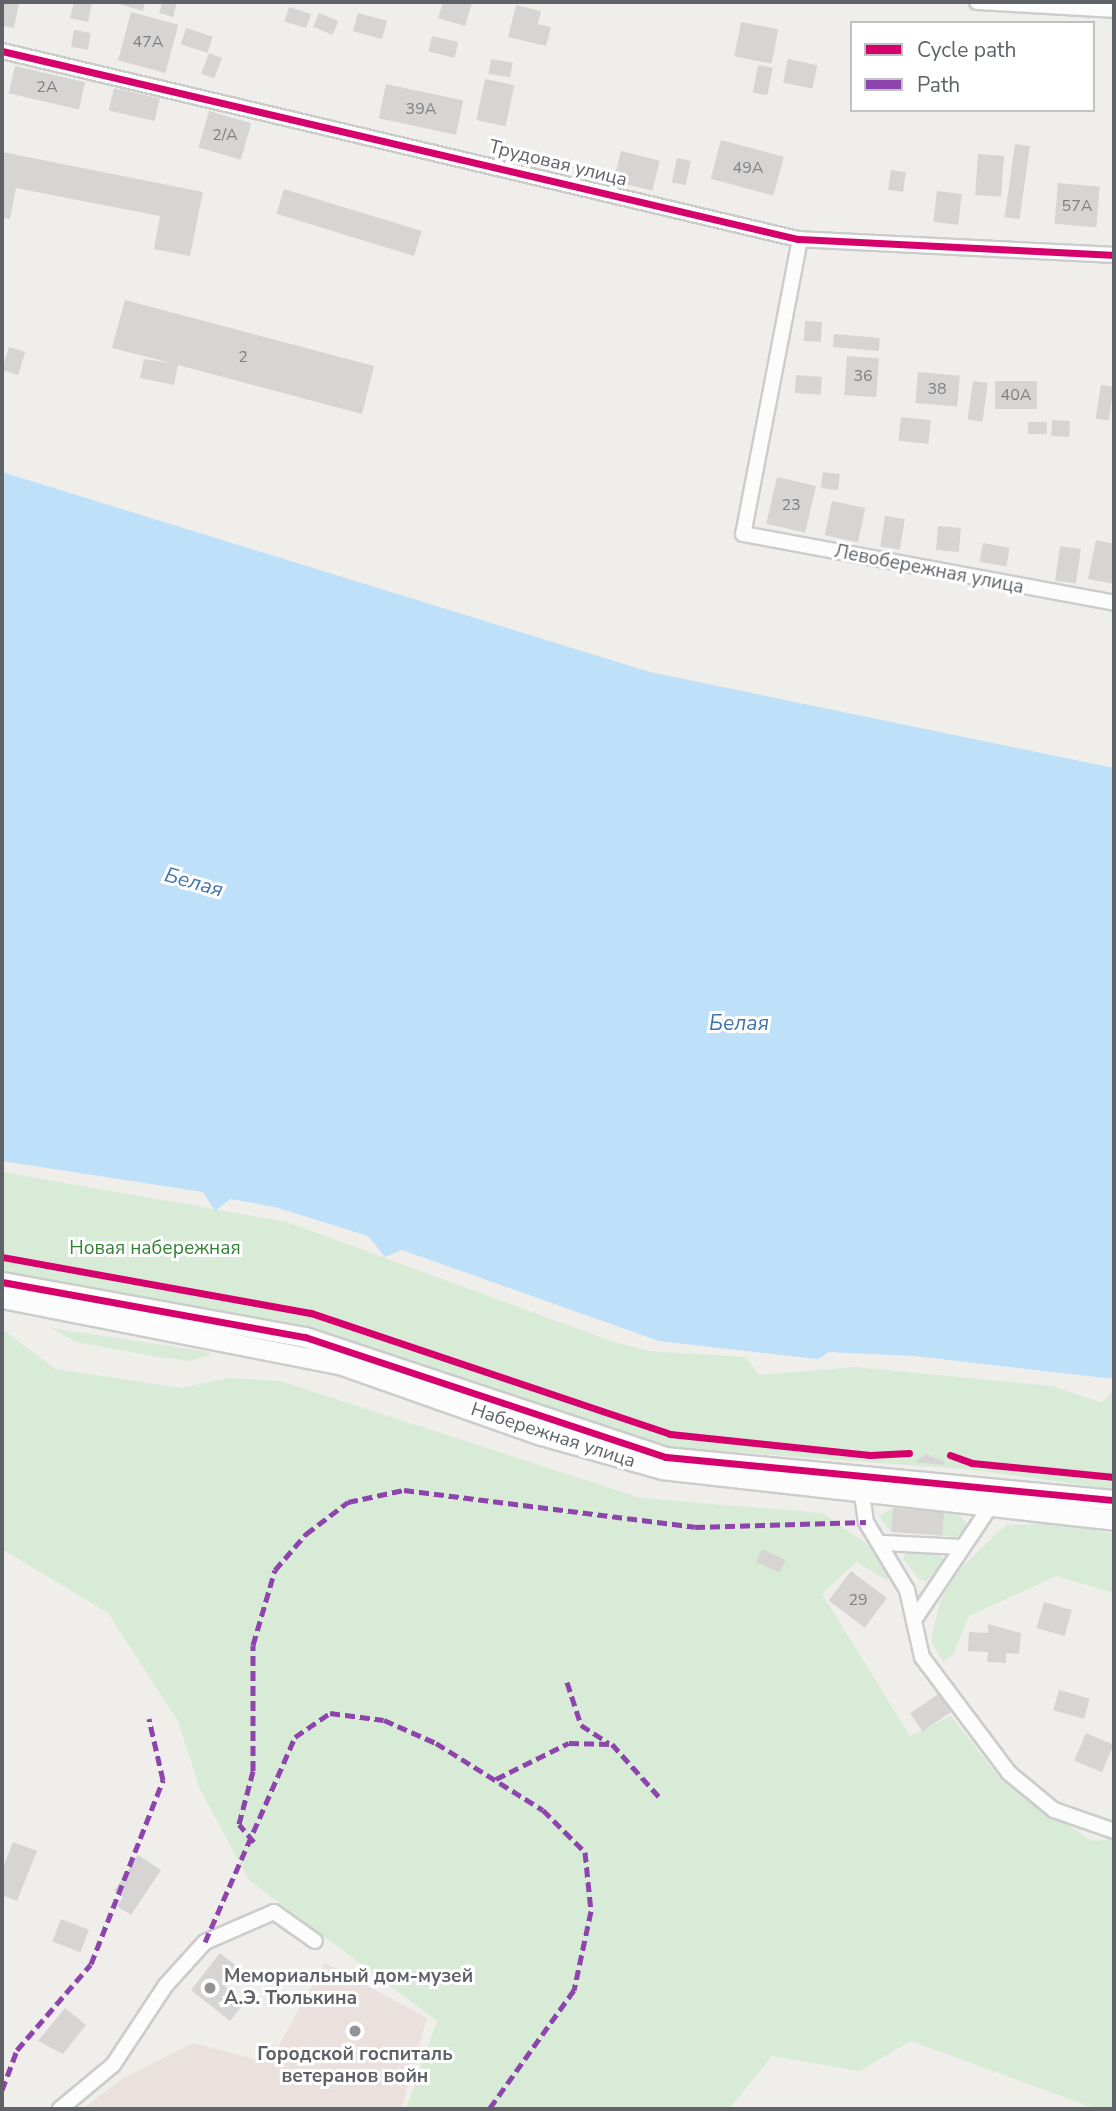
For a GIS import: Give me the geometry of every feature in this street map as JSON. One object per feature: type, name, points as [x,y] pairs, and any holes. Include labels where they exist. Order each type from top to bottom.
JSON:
[{"type":"street","points":[[977,2],[1114,10]]},
{"type":"street","name":"Трудовая улица","points":[[2,51],[800,239],[1114,255]]},
{"type":"street","name":"Левобережная улица","points":[[800,239],[743,534],[1114,603]]},
{"type":"street","name":"Набережная улица","points":[[2,1282],[305,1337],[666,1457],[1114,1500]]},
{"type":"street","name":"Набережная улица","points":[[2,1298],[328,1362],[662,1469],[862,1494],[992,1504],[1114,1520]]},
{"type":"street","points":[[862,1494],[866,1522],[884,1543],[916,1617],[922,1657],[1009,1773],[1054,1810],[1114,1831]]},
{"type":"street","points":[[916,1617],[992,1504]]},
{"type":"street","points":[[884,1543],[962,1547]]},
{"type":"street","points":[[60,2109],[113,2065],[166,1985],[205,1942],[275,1912],[315,1941]]},
{"type":"shaded area","name":"Городской госпиталь ветеранов войн","points":[[325,1963],[427,2018],[401,2109],[82,2109],[122,2079],[193,2043],[269,2063]]},
{"type":"green space","name":"Новая набережная","points":[[2,1172],[287,1222],[611,1341],[648,1351],[746,1357],[759,1375],[855,1367],[1052,1386],[1102,1403],[1114,1389],[1114,1489],[974,1470],[667,1447],[308,1327],[2,1272]]},
{"type":"green space","points":[[51,1328],[209,1352],[211,1355],[190,1361],[158,1357],[76,1342]]},
{"type":"green space","points":[[2,1329],[55,1369],[182,1388],[227,1378],[280,1381],[641,1498],[822,1513],[866,1543],[891,1573],[887,1580],[856,1562],[822,1594],[910,1736],[951,1716],[1002,1781],[1092,1841],[1114,1839],[1114,2109],[1097,2109],[911,2041],[859,2071],[772,2056],[729,2109],[406,2109],[437,2021],[249,1880],[200,1789],[178,1721],[108,1613],[2,1549]]},
{"type":"green space","points":[[893,1508],[958,1513],[969,1527],[956,1537],[891,1532],[879,1516]]},
{"type":"green space","points":[[1063,1523],[1114,1534],[1114,1593],[1056,1576],[969,1616],[953,1655],[943,1662],[931,1640],[940,1601],[959,1570],[1006,1525]]},
{"type":"green space","points":[[907,1551],[940,1554],[943,1560],[927,1581],[920,1580],[903,1558]]},
{"type":"water","name":"Белая","points":[[2,472],[650,672],[1114,768],[1114,1379],[915,1356],[829,1352],[818,1359],[659,1341],[402,1250],[385,1257],[368,1236],[275,1207],[230,1199],[215,1211],[203,1192],[2,1161]]},
{"type":"building","points":[[2,2],[19,2],[14,28],[2,26]]},
{"type":"building","points":[[74,2],[92,2],[88,22],[70,18]]},
{"type":"building","points":[[112,2],[145,2],[143,11]]},
{"type":"building","points":[[162,2],[177,2],[173,17],[159,13]]},
{"type":"building","points":[[443,2],[472,3],[465,26],[438,18]]},
{"type":"building","points":[[516,5],[541,11],[538,24],[551,27],[546,46],[508,37]]},
{"type":"building","points":[[289,7],[311,14],[306,28],[284,21]]},
{"type":"building","points":[[131,12],[178,25],[165,73],[118,60]]},
{"type":"building","points":[[319,13],[338,21],[332,35],[313,27]]},
{"type":"building","points":[[358,13],[387,21],[382,39],[353,31]]},
{"type":"building","points":[[741,22],[778,29],[772,64],[734,56]]},
{"type":"building","points":[[186,28],[213,37],[207,53],[181,44]]},
{"type":"building","points":[[74,30],[91,33],[88,50],[71,47]]},
{"type":"building","points":[[432,36],[458,42],[455,58],[428,52]]},
{"type":"building","points":[[209,53],[222,58],[214,79],[201,74]]},
{"type":"building","points":[[491,59],[513,63],[510,78],[488,74]]},
{"type":"building","points":[[788,59],[817,65],[812,89],[783,82]]},
{"type":"building","points":[[758,65],[773,68],[767,95],[753,92]]},
{"type":"building","points":[[15,66],[85,82],[79,109],[9,93]]},
{"type":"building","points":[[485,79],[514,85],[506,126],[476,120]]},
{"type":"building","points":[[386,84],[463,100],[456,135],[379,118]]},
{"type":"building","points":[[114,88],[160,99],[155,121],[109,110]]},
{"type":"building","points":[[209,111],[251,123],[241,160],[199,148]]},
{"type":"building","points":[[721,140],[784,157],[773,195],[711,179]]},
{"type":"building","points":[[1015,144],[1030,146],[1020,219],[1005,217]]},
{"type":"building","points":[[621,151],[660,161],[652,191],[614,181]]},
{"type":"building","points":[[2,152],[203,192],[190,256],[154,249],[160,216],[16,188],[10,219],[2,218]]},
{"type":"building","points":[[978,154],[1004,156],[1001,197],[975,195]]},
{"type":"building","points":[[677,158],[691,161],[685,185],[672,182]]},
{"type":"building","points":[[891,170],[906,172],[903,192],[888,190]]},
{"type":"building","points":[[1058,183],[1100,187],[1096,228],[1054,224]]},
{"type":"building","points":[[284,189],[422,231],[414,256],[276,214]]},
{"type":"building","points":[[937,191],[962,194],[958,225],[933,222]]},
{"type":"building","points":[[125,300],[374,366],[362,414],[178,365],[174,385],[140,378],[144,359],[171,363],[112,348]]},
{"type":"building","points":[[805,321],[822,322],[821,342],[804,341]]},
{"type":"building","points":[[834,334],[880,338],[879,351],[833,347]]},
{"type":"building","points":[[9,347],[25,352],[18,375],[2,370]]},
{"type":"building","points":[[847,356],[879,358],[876,397],[844,395]]},
{"type":"building","points":[[918,372],[960,376],[957,407],[915,403]]},
{"type":"building","points":[[796,375],[822,377],[821,395],[795,393]]},
{"type":"building","points":[[973,381],[988,383],[982,422],[968,420]]},
{"type":"building","points":[[995,381],[1037,381],[1037,409],[995,409]]},
{"type":"building","points":[[1101,385],[1114,387],[1109,421],[1096,419]]},
{"type":"building","points":[[901,417],[931,420],[928,444],[898,441]]},
{"type":"building","points":[[1052,420],[1070,421],[1069,437],[1051,436]]},
{"type":"building","points":[[1028,422],[1047,422],[1047,434],[1028,434]]},
{"type":"building","points":[[823,472],[840,474],[838,490],[821,488]]},
{"type":"building","points":[[777,477],[816,486],[805,533],[766,524]]},
{"type":"building","points":[[832,501],[865,508],[858,542],[825,535]]},
{"type":"building","points":[[885,516],[905,519],[900,550],[880,547]]},
{"type":"building","points":[[938,526],[961,528],[959,552],[936,550]]},
{"type":"building","points":[[1096,540],[1114,544],[1114,584],[1088,579]]},
{"type":"building","points":[[983,543],[1010,548],[1006,566],[980,562]]},
{"type":"building","points":[[1060,546],[1081,549],[1076,584],[1055,581]]},
{"type":"building","points":[[926,1454],[945,1462],[944,1465],[915,1462]]},
{"type":"building","points":[[893,1508],[944,1512],[942,1535],[891,1532]]},
{"type":"building","points":[[762,1549],[786,1560],[780,1573],[756,1562]]},
{"type":"building","points":[[851,1571],[887,1598],[865,1628],[829,1601]]},
{"type":"building","points":[[1044,1602],[1072,1610],[1064,1636],[1037,1628]]},
{"type":"building","points":[[988,1624],[1021,1633],[1019,1654],[1006,1653],[1006,1663],[987,1662],[988,1652],[968,1651],[969,1632],[988,1633]]},
{"type":"building","points":[[1059,1690],[1090,1699],[1084,1719],[1053,1710]]},
{"type":"building","points":[[940,1693],[952,1711],[922,1731],[910,1713]]},
{"type":"building","points":[[1086,1733],[1114,1745],[1102,1772],[1074,1761]]},
{"type":"building","points":[[13,1842],[37,1851],[17,1901],[2,1895],[2,1870]]},
{"type":"building","points":[[138,1855],[161,1870],[131,1915],[117,1906],[123,1897],[114,1891]]},
{"type":"building","points":[[61,1919],[89,1930],[80,1952],[52,1941]]},
{"type":"building","name":"Мемориальный дом-музей А.Э. Тюлькина","points":[[220,1953],[239,1968],[225,1986],[245,2002],[230,2021],[191,1990]]},
{"type":"building","points":[[65,2008],[86,2025],[63,2054],[38,2041]]},
{"type":"marked path","points":[[254,1842],[239,1824],[253,1771],[253,1645],[275,1570],[306,1534],[348,1502],[404,1490],[695,1527],[866,1522]]},
{"type":"marked path","points":[[567,1682],[581,1725],[609,1743]]},
{"type":"marked path","points":[[205,1942],[295,1737],[330,1713],[384,1720],[436,1743],[543,1810],[585,1852],[591,1911],[574,1990],[489,2109]]},
{"type":"marked path","points":[[2,2090],[17,2050],[91,1964],[163,1780],[149,1719]]},
{"type":"marked path","points":[[496,1779],[569,1743],[612,1744],[661,1799]]},
{"type":"cycle path","points":[[2,51],[798,239],[1114,255]]},
{"type":"cycle path","points":[[2,1257],[311,1313],[670,1434],[870,1455],[909,1453]]},
{"type":"cycle path","points":[[2,1282],[305,1337],[666,1457],[1114,1500]]},
{"type":"cycle path","points":[[950,1455],[972,1463],[1114,1477]]},
{"type":"place","name":"Мемориальный дом-музей А.Э. Тюлькина","points":[[210,1988]]},
{"type":"place","name":"Городской госпиталь ветеранов войн","points":[[355,2031]]}]
